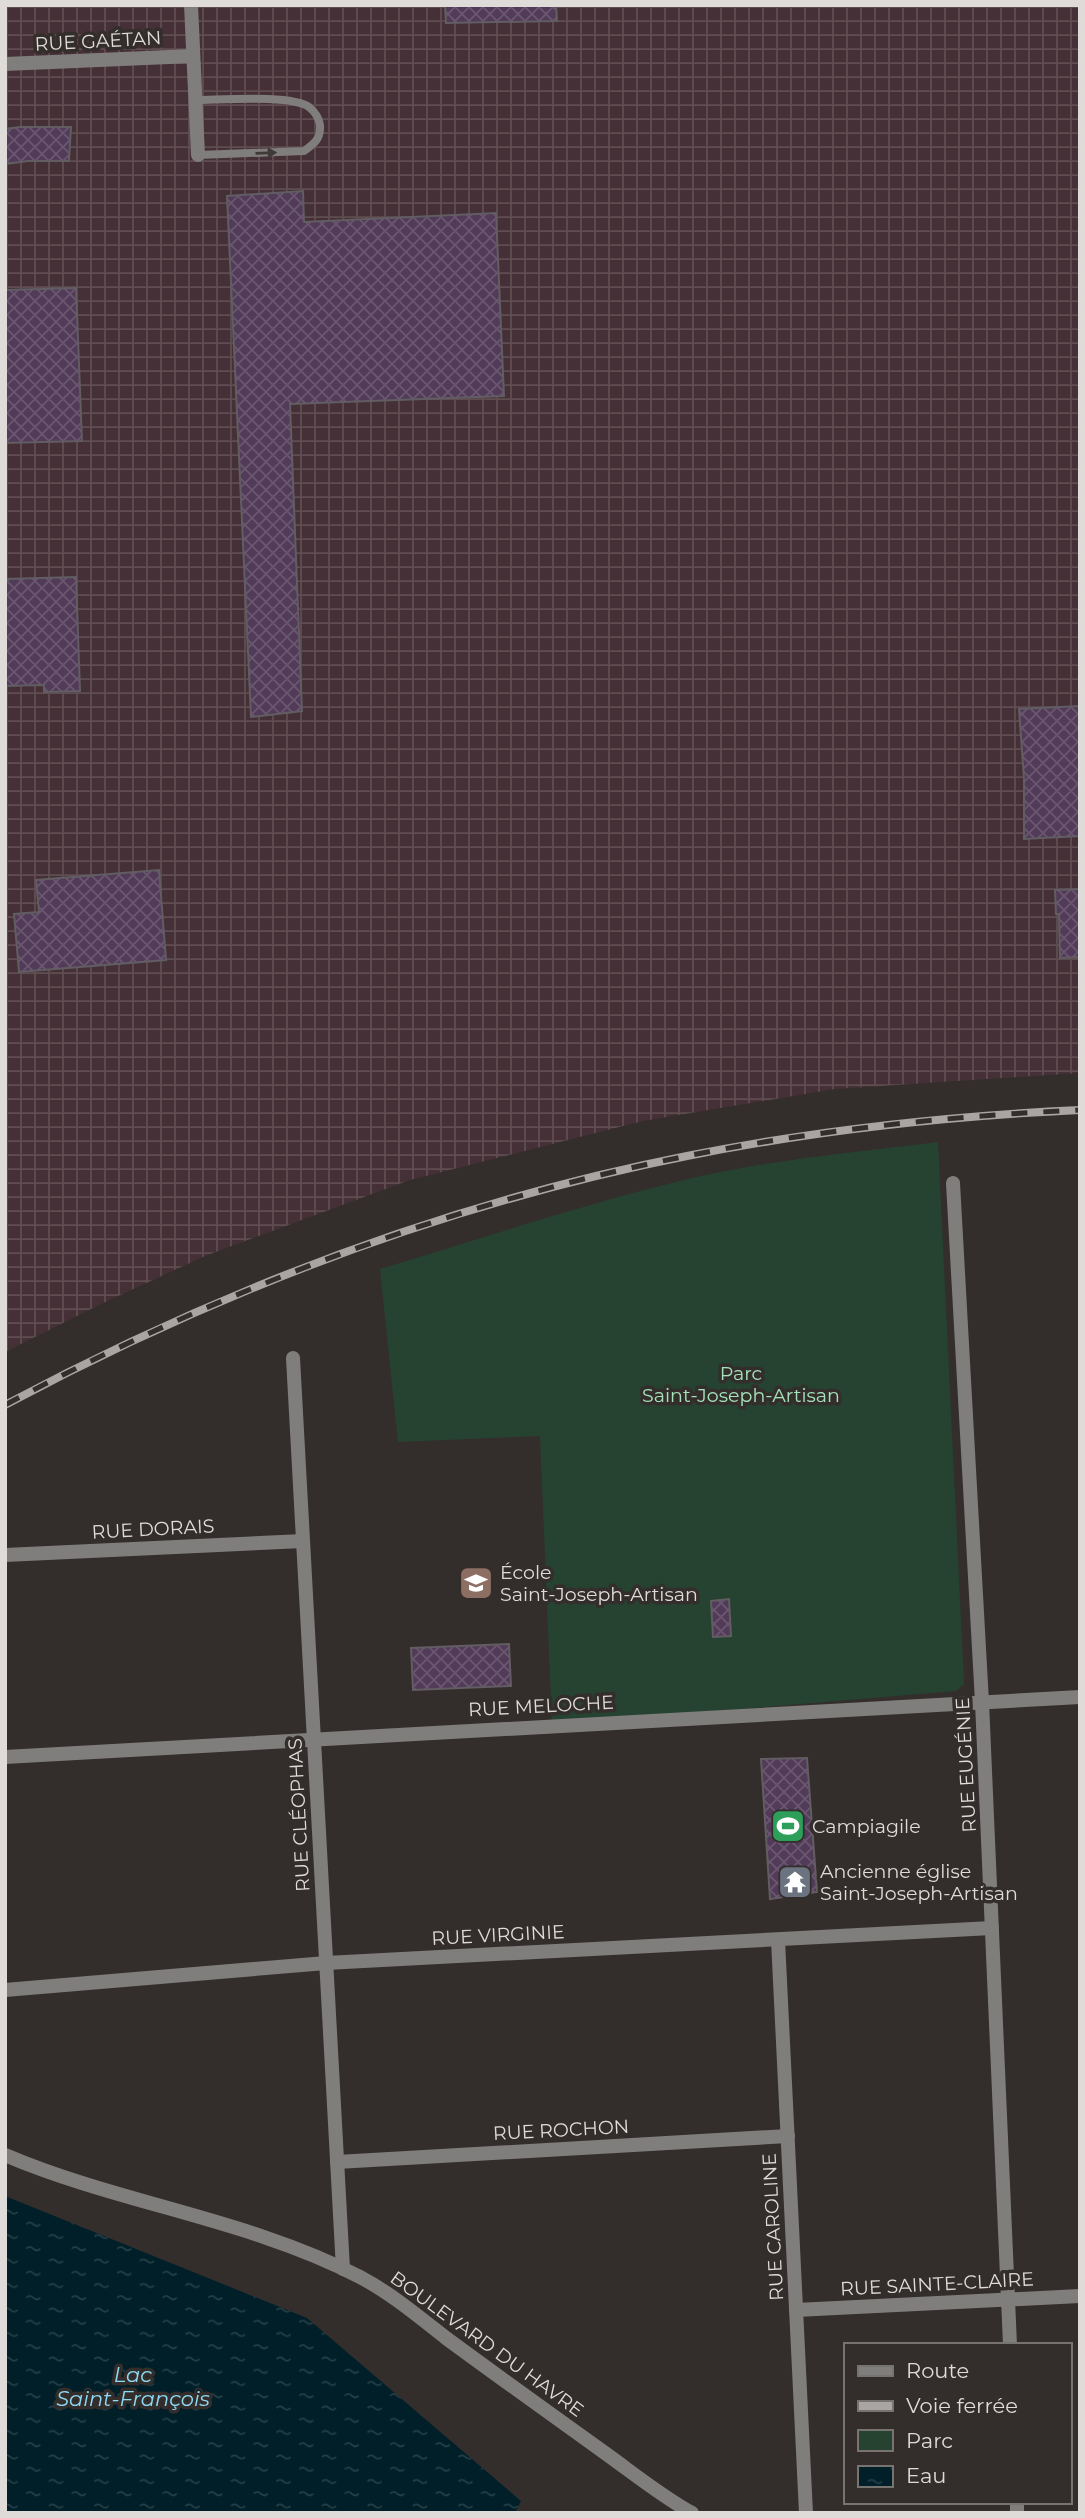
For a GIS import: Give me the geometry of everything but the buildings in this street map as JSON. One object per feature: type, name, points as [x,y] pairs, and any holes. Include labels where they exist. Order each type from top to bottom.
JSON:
[{"type":"street","points":[[191,5],[198,155]]},
{"type":"street","name":"RUE GAÉTAN","points":[[5,64],[193,56]]},
{"type":"street","name":"RUE EUGÉNIE","points":[[953,1183],[982,1702],[1010,2343]]},
{"type":"street","name":"RUE CLÉOPHAS","points":[[293,1358],[343,2269]]},
{"type":"street","name":"RUE DORAIS","points":[[5,1555],[303,1541]]},
{"type":"street","name":"RUE MELOCHE","points":[[5,1757],[1080,1697]]},
{"type":"street","name":"RUE VIRGINIE","points":[[5,1990],[326,1963],[992,1928]]},
{"type":"street","name":"RUE CAROLINE","points":[[778,1940],[806,2513]]},
{"type":"street","name":"RUE ROCHON","points":[[337,2162],[788,2136]]},
{"type":"street","name":"BOULEVARD DU HAVRE","points":[[5,2155],[80,2183],[252,2234],[343,2269],[416,2312],[444,2336],[571,2429],[692,2513]]},
{"type":"street","name":"RUE SAINTE-CLAIRE","points":[[796,2310],[1080,2296]]},
{"type":"lane","points":[[195,100],[288,100],[307,106],[318,118],[320,130],[317,142],[304,151],[198,155]]},
{"type":"shaded area","points":[[5,5],[1080,5],[1080,1073],[835,1089],[643,1121],[410,1180],[205,1256],[5,1352]]},
{"type":"green space","name":"Parc Saint-Joseph-Artisan","points":[[938,1142],[964,1684],[956,1691],[552,1725],[540,1436],[398,1442],[380,1269],[580,1208],[701,1176],[789,1160]]},
{"type":"water","name":"Lac Saint-François","points":[[5,2196],[307,2318],[521,2501],[515,2513],[5,2513]]},
{"type":"railway","points":[[5,1405],[86,1363],[252,1289],[337,1255],[510,1199],[687,1156],[785,1139],[932,1120],[1080,1110]]},
{"type":"place","name":"École Saint-Joseph-Artisan","points":[[476,1583]]},
{"type":"place","name":"Campiagile","points":[[788,1826]]},
{"type":"place","name":"Ancienne église Saint-Joseph-Artisan","points":[[795,1882]]}]
